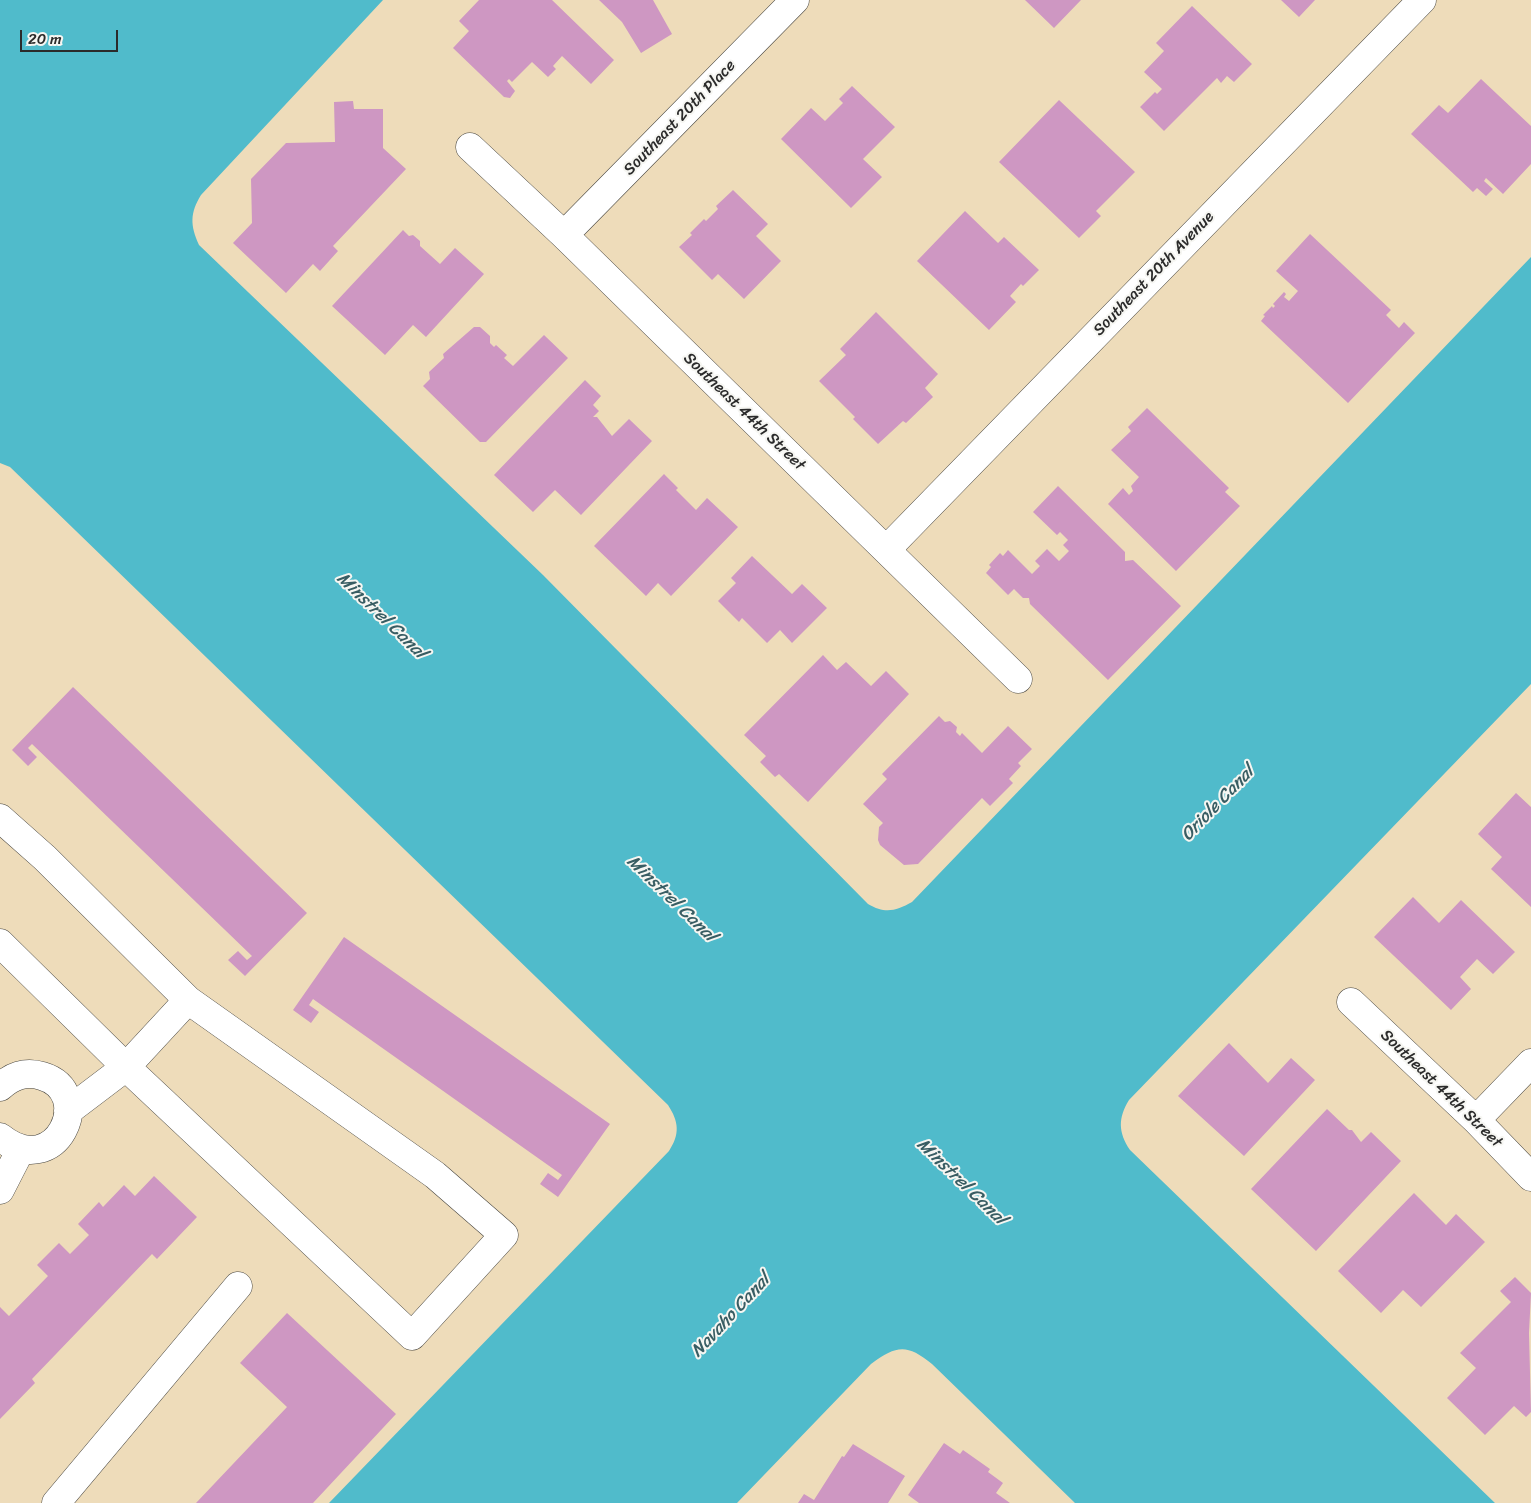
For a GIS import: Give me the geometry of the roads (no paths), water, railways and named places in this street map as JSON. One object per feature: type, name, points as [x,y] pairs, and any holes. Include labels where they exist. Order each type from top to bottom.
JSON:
[{"type":"street","name":"Southeast 20th Place","points":[[564,235],[795,0]]},
{"type":"street","name":"Southeast 20th Avenue","points":[[887,549],[1422,0]]},
{"type":"street","name":"Southeast 44th Street","points":[[470,147],[564,235],[782,450],[887,549],[1018,678]]},
{"type":"street","points":[[0,818],[45,858],[188,1000],[435,1175],[504,1235],[412,1336],[126,1067],[0,943]]},
{"type":"street","points":[[68,1111],[126,1067],[188,1000]]},
{"type":"street","name":"Southeast 44th Street","points":[[1351,1002],[1476,1120],[1531,1177]]},
{"type":"street","points":[[1476,1120],[1531,1063]]},
{"type":"street","points":[[0,1087],[9,1079],[21,1074],[34,1074],[46,1077],[56,1084],[64,1094],[68,1111],[64,1130],[56,1140],[46,1147],[34,1150],[11,1143],[0,1190]]},
{"type":"street","points":[[56,1503],[238,1286]]},
{"type":"water","points":[[0,0],[383,0],[201,195],[192,219],[199,245],[543,575],[868,904],[885,910],[901,908],[912,902],[1531,257],[1531,684],[1129,1100],[1121,1119],[1123,1137],[1130,1150],[1495,1503],[1075,1503],[932,1364],[916,1353],[902,1349],[888,1353],[871,1364],[737,1503],[329,1503],[669,1151],[675,1139],[676,1123],[668,1105],[10,467],[0,463]]},
{"type":"water label","name":"Minstrel Canal","points":[[381,616]]},
{"type":"water label","name":"Oriole Canal","points":[[1218,804]]},
{"type":"water label","name":"Minstrel Canal","points":[[671,899]]},
{"type":"water label","name":"Minstrel Canal","points":[[961,1182]]},
{"type":"water label","name":"Navaho Canal","points":[[731,1316]]}]
